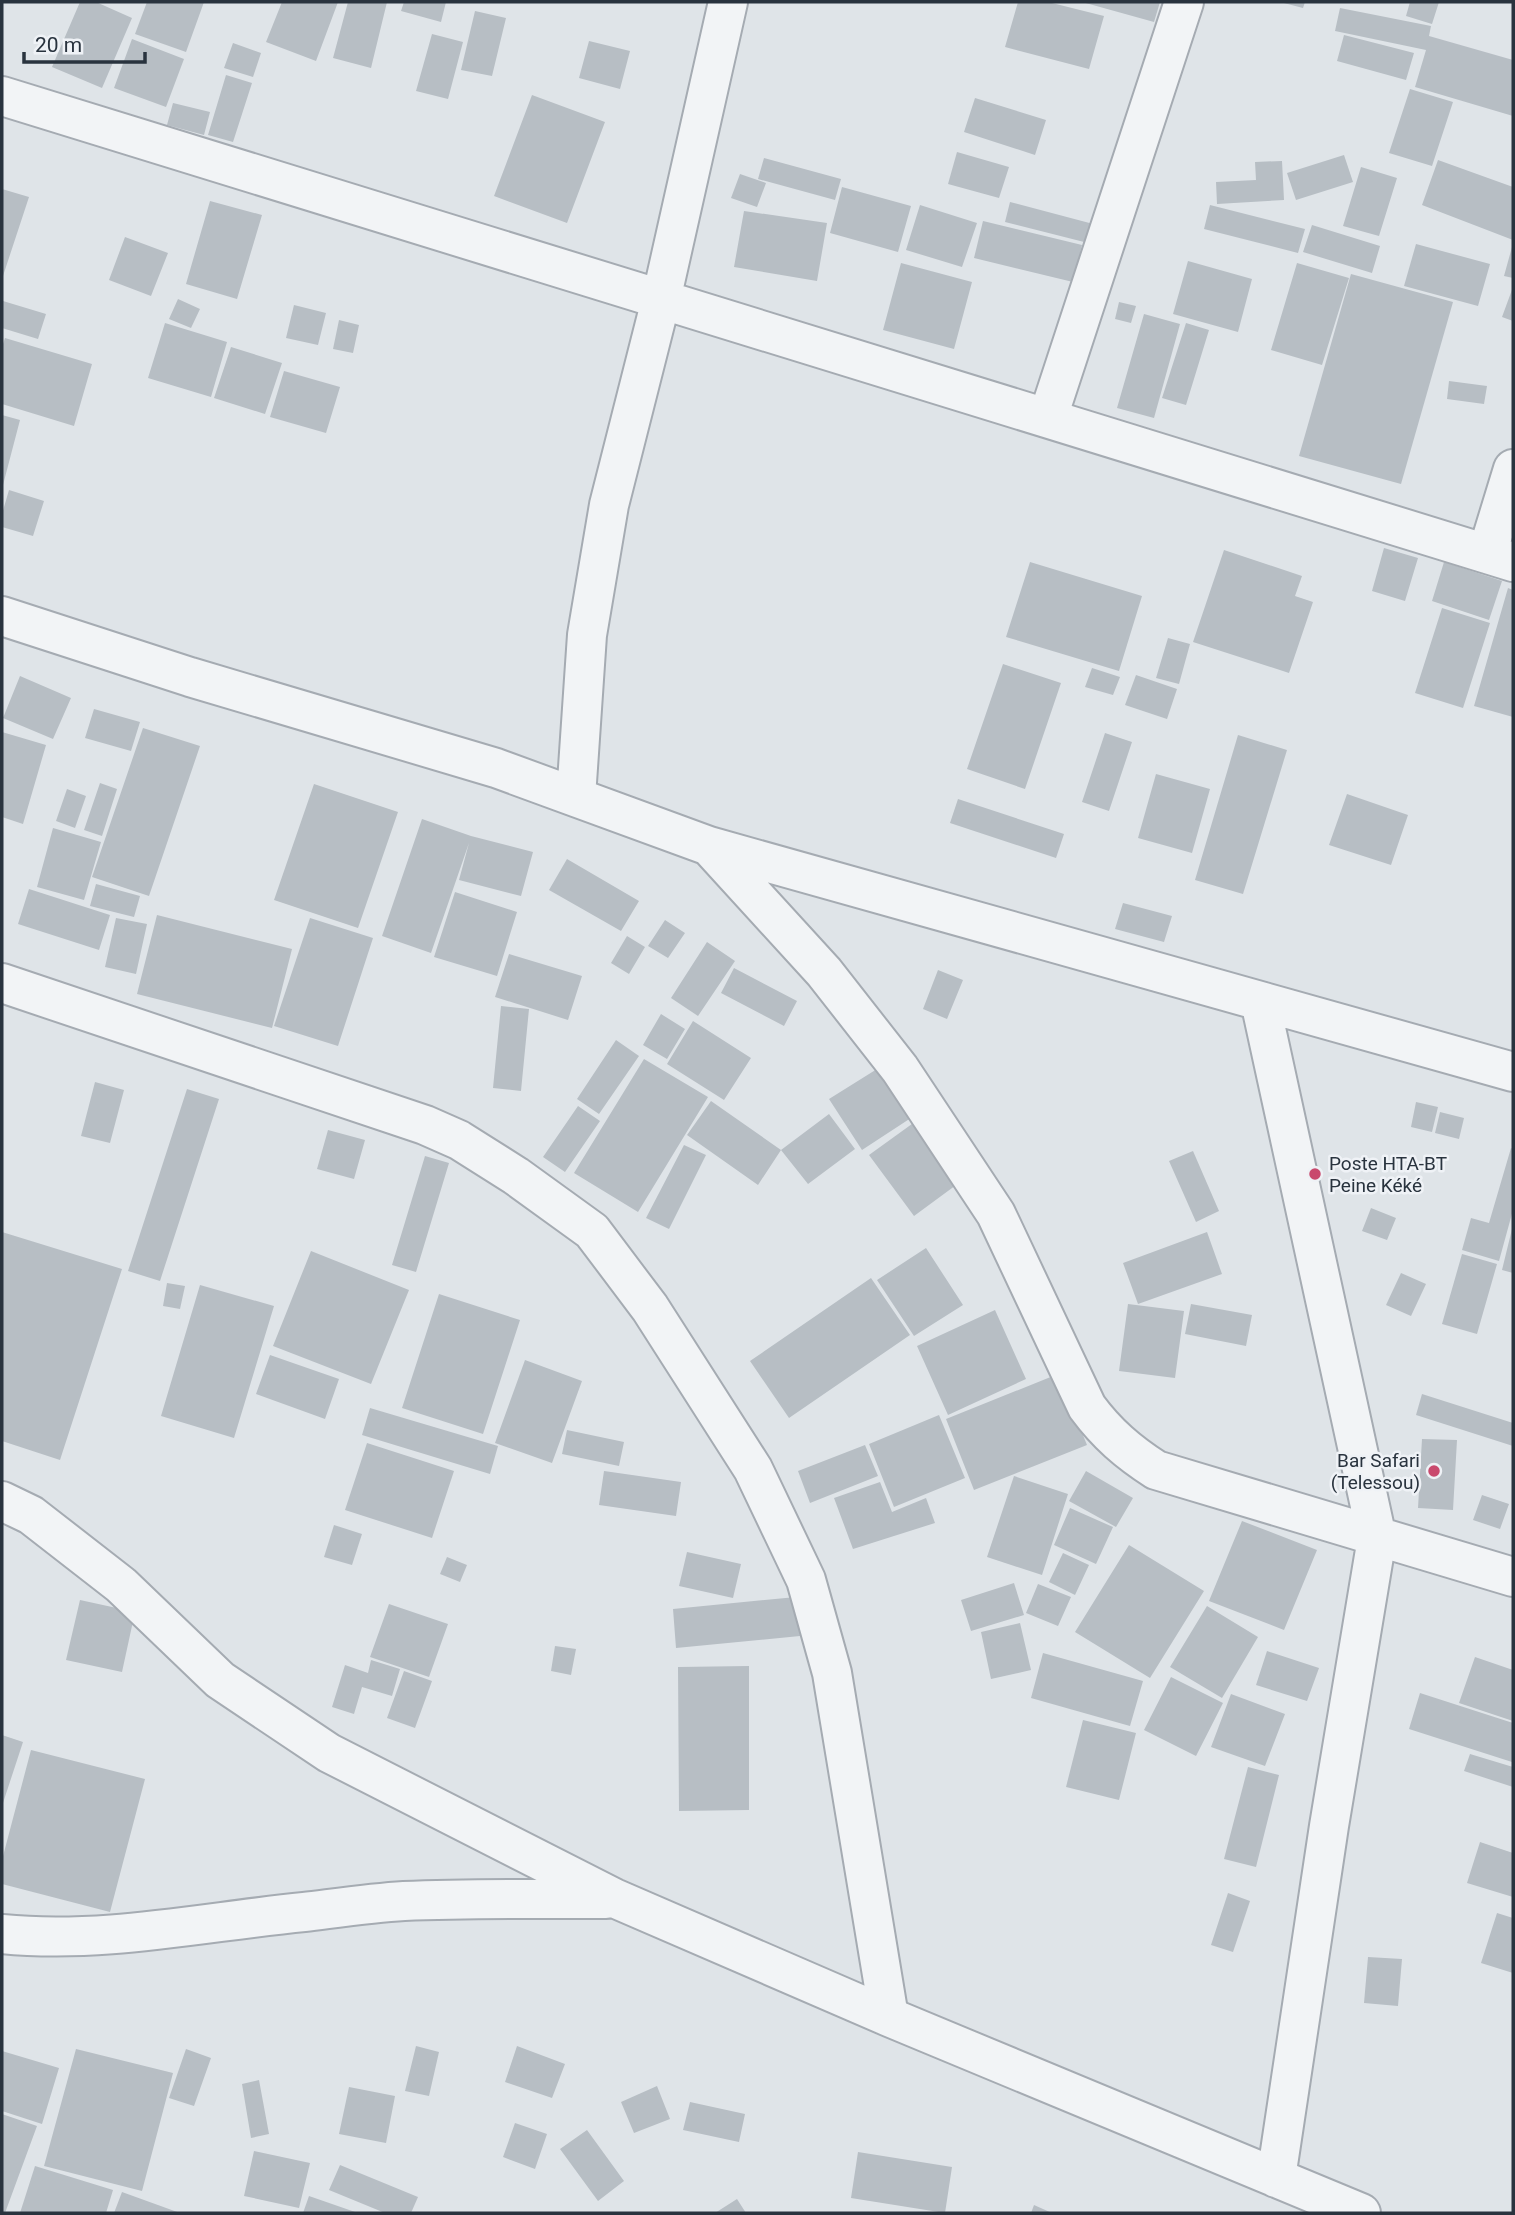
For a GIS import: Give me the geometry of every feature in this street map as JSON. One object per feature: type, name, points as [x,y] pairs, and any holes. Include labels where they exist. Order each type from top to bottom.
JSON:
[{"type":"street","points":[[576,797],[587,635],[609,505],[660,300],[728,2]]},
{"type":"street","points":[[1048,417],[1184,2]]},
{"type":"street","points":[[2,96],[1500,558],[1513,469]]},
{"type":"street","points":[[2,615],[190,677],[496,768],[709,846],[1513,1072]]},
{"type":"street","points":[[709,846],[824,972],[900,1069],[996,1214],[1087,1407],[1105,1432],[1131,1454],[1156,1470],[1513,1577]]},
{"type":"street","points":[[2,983],[425,1125],[459,1140],[505,1168],[592,1231],[650,1308],[753,1469],[806,1580],[832,1673],[888,2017]]},
{"type":"street","points":[[1260,1001],[1377,1538],[1329,1826],[1276,2178]]},
{"type":"street","points":[[2,1501],[31,1516],[121,1585],[220,1680],[329,1753],[614,1898],[888,2017],[1361,2213]]},
{"type":"street","points":[[2,1934],[33,1937],[88,1936],[403,1901],[614,1898]]},
{"type":"building","points":[[80,2],[96,2],[132,18],[102,88],[52,67]]},
{"type":"building","points":[[147,2],[204,2],[186,52],[135,34]]},
{"type":"building","points":[[282,2],[338,2],[316,61],[266,42]]},
{"type":"building","points":[[348,2],[387,2],[371,68],[333,58]]},
{"type":"building","points":[[404,2],[446,2],[441,22],[401,11]]},
{"type":"building","points":[[1018,2],[1048,2],[1104,16],[1089,69],[1005,47]]},
{"type":"building","points":[[1082,2],[1160,2],[1154,22]]},
{"type":"building","points":[[1280,2],[1305,2],[1303,8]]},
{"type":"building","points":[[1410,2],[1439,2],[1432,24],[1406,16]]},
{"type":"building","points":[[1340,8],[1431,26],[1429,36],[1513,60],[1513,116],[1415,87],[1426,50],[1335,31]]},
{"type":"building","points":[[475,11],[506,18],[492,76],[461,70]]},
{"type":"building","points":[[432,34],[463,42],[448,99],[416,91]]},
{"type":"building","points":[[1344,35],[1414,53],[1406,80],[1337,61]]},
{"type":"building","points":[[132,39],[184,59],[166,107],[114,88]]},
{"type":"building","points":[[589,41],[630,51],[620,89],[579,78]]},
{"type":"building","points":[[233,43],[261,53],[253,77],[224,68]]},
{"type":"building","points":[[226,75],[252,83],[233,142],[208,135]]},
{"type":"building","points":[[1410,89],[1453,102],[1432,166],[1389,153]]},
{"type":"building","points":[[532,95],[605,122],[567,223],[494,196]]},
{"type":"building","points":[[975,98],[1046,120],[1035,155],[964,132]]},
{"type":"building","points":[[173,103],[210,112],[204,135],[167,125]]},
{"type":"building","points":[[957,152],[1009,167],[999,198],[948,184]]},
{"type":"building","points":[[1344,155],[1353,182],[1296,200],[1287,173]]},
{"type":"building","points":[[764,158],[841,179],[835,200],[758,179]]},
{"type":"building","points":[[1438,160],[1513,187],[1513,240],[1422,205]]},
{"type":"building","points":[[1282,161],[1284,200],[1217,204],[1216,182],[1256,180],[1255,162]]},
{"type":"building","points":[[1361,167],[1397,178],[1379,236],[1343,226]]},
{"type":"building","points":[[740,174],[766,183],[757,207],[731,198]]},
{"type":"building","points":[[842,187],[911,206],[898,252],[830,233]]},
{"type":"building","points":[[2,189],[29,197],[2,279]]},
{"type":"building","points":[[210,201],[262,215],[237,299],[186,284]]},
{"type":"building","points":[[1010,202],[1097,225],[1092,244],[1005,222]]},
{"type":"building","points":[[920,205],[977,223],[962,267],[906,250]]},
{"type":"building","points":[[1210,205],[1305,229],[1298,253],[1204,229]]},
{"type":"building","points":[[744,211],[827,223],[817,281],[734,267]]},
{"type":"building","points":[[983,221],[1082,245],[1073,282],[974,258]]},
{"type":"building","points":[[1312,225],[1380,246],[1372,273],[1303,252]]},
{"type":"building","points":[[125,237],[168,253],[151,296],[109,280]]},
{"type":"building","points":[[1416,244],[1490,264],[1478,306],[1404,286]]},
{"type":"building","points":[[1513,247],[1513,278],[1504,276]]},
{"type":"building","points":[[1188,261],[1252,279],[1238,332],[1173,314]]},
{"type":"building","points":[[901,263],[972,282],[954,349],[883,330]]},
{"type":"building","points":[[1297,263],[1349,278],[1322,365],[1271,350]]},
{"type":"building","points":[[1351,274],[1453,302],[1401,484],[1299,456]]},
{"type":"building","points":[[1513,287],[1513,321],[1502,317]]},
{"type":"building","points":[[178,299],[200,309],[191,328],[169,319]]},
{"type":"building","points":[[3,301],[46,314],[38,339],[2,328]]},
{"type":"building","points":[[1119,302],[1136,306],[1131,323],[1115,319]]},
{"type":"building","points":[[294,305],[326,313],[318,345],[286,338]]},
{"type":"building","points":[[1144,314],[1180,324],[1154,418],[1117,408]]},
{"type":"building","points":[[339,320],[359,325],[353,353],[333,349]]},
{"type":"building","points":[[165,323],[227,342],[211,397],[148,378]]},
{"type":"building","points":[[1186,323],[1209,330],[1186,405],[1162,398]]},
{"type":"building","points":[[5,338],[92,364],[74,426],[2,404],[2,347]]},
{"type":"building","points":[[231,347],[282,363],[265,414],[214,398]]},
{"type":"building","points":[[284,371],[340,387],[326,433],[270,417]]},
{"type":"building","points":[[1449,381],[1487,386],[1484,404],[1447,399]]},
{"type":"building","points":[[2,415],[20,420],[3,485],[2,485]]},
{"type":"building","points":[[9,490],[44,501],[33,536],[2,527],[2,514]]},
{"type":"building","points":[[1384,548],[1418,558],[1405,601],[1372,591]]},
{"type":"building","points":[[1224,550],[1302,576],[1295,596],[1313,602],[1289,673],[1193,642]]},
{"type":"building","points":[[1030,562],[1142,596],[1119,671],[1006,637]]},
{"type":"building","points":[[1444,562],[1502,581],[1489,620],[1432,601]]},
{"type":"building","points":[[1508,588],[1513,590],[1513,717],[1474,706]]},
{"type":"building","points":[[1442,608],[1490,623],[1463,708],[1415,693]]},
{"type":"building","points":[[1168,638],[1190,644],[1179,684],[1156,678]]},
{"type":"building","points":[[1003,664],[1061,683],[1025,789],[967,769]]},
{"type":"building","points":[[1092,668],[1120,677],[1113,695],[1085,687]]},
{"type":"building","points":[[1136,675],[1177,689],[1167,719],[1125,705]]},
{"type":"building","points":[[20,676],[71,698],[53,739],[3,718]]},
{"type":"building","points":[[94,709],[140,722],[131,751],[85,738]]},
{"type":"building","points":[[143,728],[200,746],[149,896],[92,877]]},
{"type":"building","points":[[2,732],[46,745],[23,824],[2,817]]},
{"type":"building","points":[[1105,733],[1132,742],[1109,811],[1082,802]]},
{"type":"building","points":[[1238,735],[1287,750],[1243,894],[1195,880]]},
{"type":"building","points":[[1156,774],[1210,789],[1192,853],[1138,838]]},
{"type":"building","points":[[100,783],[117,789],[102,836],[84,830]]},
{"type":"building","points":[[314,784],[398,812],[358,928],[274,900]]},
{"type":"building","points":[[67,789],[86,796],[75,828],[56,821]]},
{"type":"building","points":[[1347,794],[1408,815],[1391,865],[1329,845]]},
{"type":"building","points":[[958,799],[1064,834],[1056,858],[950,823]]},
{"type":"building","points":[[422,819],[471,836],[533,852],[521,896],[459,880],[469,843],[431,953],[382,936]]},
{"type":"building","points":[[53,828],[101,842],[84,900],[37,887]]},
{"type":"building","points":[[567,859],[639,901],[621,931],[549,890]]},
{"type":"building","points":[[96,884],[140,896],[134,917],[90,906]]},
{"type":"building","points":[[29,889],[110,915],[99,950],[18,924]]},
{"type":"building","points":[[455,892],[517,912],[497,976],[434,957]]},
{"type":"building","points":[[1123,903],[1172,916],[1164,942],[1115,929]]},
{"type":"building","points":[[157,915],[292,949],[272,1028],[137,994]]},
{"type":"building","points":[[116,918],[147,924],[136,974],[105,967]]},
{"type":"building","points":[[310,918],[373,938],[338,1046],[274,1026]]},
{"type":"building","points":[[665,920],[685,933],[668,958],[648,946]]},
{"type":"building","points":[[627,936],[645,947],[629,974],[611,963]]},
{"type":"building","points":[[707,942],[735,961],[698,1016],[671,998]]},
{"type":"building","points":[[509,954],[582,976],[568,1020],[495,997]]},
{"type":"building","points":[[734,968],[797,1001],[784,1026],[721,993]]},
{"type":"building","points":[[938,970],[963,980],[947,1019],[923,1009]]},
{"type":"building","points":[[501,1006],[529,1009],[521,1091],[493,1088]]},
{"type":"building","points":[[661,1014],[685,1029],[667,1059],[643,1045]]},
{"type":"building","points":[[693,1021],[751,1058],[724,1100],[667,1064]]},
{"type":"building","points":[[616,1040],[639,1056],[599,1114],[577,1099]]},
{"type":"building","points":[[644,1059],[708,1097],[638,1212],[574,1173]]},
{"type":"building","points":[[885,1064],[917,1114],[862,1150],[829,1099]]},
{"type":"building","points":[[95,1082],[124,1090],[110,1143],[81,1136]]},
{"type":"building","points":[[187,1089],[219,1099],[160,1281],[128,1271]]},
{"type":"building","points":[[711,1101],[781,1150],[758,1185],[687,1135]]},
{"type":"building","points":[[1416,1102],[1438,1107],[1432,1132],[1411,1127]]},
{"type":"building","points":[[578,1106],[600,1121],[565,1172],[543,1157]]},
{"type":"building","points":[[1440,1112],[1464,1118],[1459,1139],[1435,1133]]},
{"type":"building","points":[[829,1114],[855,1149],[808,1184],[781,1150]]},
{"type":"building","points":[[923,1116],[967,1177],[914,1216],[869,1155]]},
{"type":"building","points":[[328,1130],[365,1140],[354,1179],[317,1169]]},
{"type":"building","points":[[684,1145],[706,1155],[669,1229],[646,1218]]},
{"type":"building","points":[[1511,1148],[1513,1210],[1499,1261],[1462,1250],[1471,1218],[1489,1223]]},
{"type":"building","points":[[1193,1151],[1219,1211],[1196,1222],[1169,1161]]},
{"type":"building","points":[[425,1156],[449,1163],[416,1272],[392,1265]]},
{"type":"building","points":[[1371,1208],[1396,1218],[1387,1240],[1362,1231]]},
{"type":"building","points":[[1513,1229],[1513,1273],[1502,1270]]},
{"type":"building","points":[[2,1232],[122,1269],[60,1460],[2,1441]]},
{"type":"building","points":[[1207,1232],[1222,1274],[1138,1304],[1123,1263]]},
{"type":"building","points":[[926,1248],[963,1305],[914,1336],[877,1280]]},
{"type":"building","points":[[311,1251],[409,1290],[371,1384],[273,1346]]},
{"type":"building","points":[[1462,1254],[1497,1264],[1477,1334],[1442,1324]]},
{"type":"building","points":[[1401,1273],[1426,1284],[1411,1316],[1386,1305]]},
{"type":"building","points":[[871,1278],[910,1335],[789,1418],[750,1361]]},
{"type":"building","points":[[167,1283],[185,1286],[180,1309],[163,1306]]},
{"type":"building","points":[[200,1285],[274,1306],[234,1438],[161,1416]]},
{"type":"building","points":[[439,1294],[520,1320],[483,1434],[402,1408]]},
{"type":"building","points":[[1128,1304],[1184,1311],[1175,1378],[1119,1371]]},
{"type":"building","points":[[1191,1304],[1252,1315],[1246,1346],[1185,1334]]},
{"type":"building","points":[[995,1310],[1026,1379],[948,1415],[917,1346]]},
{"type":"building","points":[[270,1355],[339,1379],[325,1419],[256,1394]]},
{"type":"building","points":[[525,1360],[582,1381],[552,1463],[495,1443]]},
{"type":"building","points":[[1058,1374],[1087,1445],[974,1490],[946,1419]]},
{"type":"building","points":[[1422,1394],[1513,1423],[1513,1446],[1416,1415]]},
{"type":"building","points":[[370,1408],[498,1446],[490,1474],[362,1435]]},
{"type":"building","points":[[939,1415],[965,1478],[894,1507],[869,1444]]},
{"type":"building","points":[[567,1430],[624,1442],[619,1466],[562,1454]]},
{"type":"building","points":[[1422,1439],[1457,1440],[1453,1510],[1418,1508]]},
{"type":"building","points":[[367,1443],[454,1471],[432,1538],[345,1510]]},
{"type":"building","points":[[865,1445],[878,1476],[810,1503],[798,1471]]},
{"type":"building","points":[[604,1471],[681,1482],[676,1516],[599,1505]]},
{"type":"building","points":[[1086,1471],[1133,1498],[1116,1527],[1069,1501]]},
{"type":"building","points":[[1014,1476],[1068,1494],[1042,1575],[987,1557]]},
{"type":"building","points":[[880,1482],[892,1512],[926,1498],[935,1523],[853,1549],[834,1498]]},
{"type":"building","points":[[1482,1495],[1509,1504],[1500,1529],[1473,1520]]},
{"type":"building","points":[[1070,1508],[1113,1527],[1096,1564],[1054,1545]]},
{"type":"building","points":[[1242,1521],[1317,1550],[1284,1630],[1209,1601]]},
{"type":"building","points":[[334,1525],[362,1534],[352,1565],[324,1557]]},
{"type":"building","points":[[1129,1545],[1204,1591],[1150,1678],[1075,1632]]},
{"type":"building","points":[[687,1552],[741,1564],[733,1598],[679,1586]]},
{"type":"building","points":[[1063,1553],[1089,1565],[1075,1595],[1049,1582]]},
{"type":"building","points":[[447,1557],[467,1565],[460,1582],[440,1574]]},
{"type":"building","points":[[1014,1583],[1024,1615],[971,1631],[961,1600]]},
{"type":"building","points":[[1038,1584],[1071,1597],[1058,1626],[1026,1613]]},
{"type":"building","points":[[796,1597],[800,1636],[676,1648],[673,1609]]},
{"type":"building","points":[[80,1600],[135,1612],[122,1672],[66,1660]]},
{"type":"building","points":[[389,1604],[448,1624],[429,1677],[370,1657]]},
{"type":"building","points":[[1207,1606],[1258,1637],[1222,1698],[1170,1667]]},
{"type":"building","points":[[1020,1623],[1031,1670],[991,1679],[981,1632]]},
{"type":"building","points":[[555,1646],[576,1649],[571,1675],[551,1671]]},
{"type":"building","points":[[1267,1651],[1319,1668],[1307,1701],[1256,1685]]},
{"type":"building","points":[[1043,1653],[1143,1681],[1130,1726],[1031,1698]]},
{"type":"building","points":[[1475,1657],[1513,1670],[1513,1721],[1459,1703]]},
{"type":"building","points":[[371,1660],[400,1669],[392,1696],[362,1687],[354,1714],[332,1707],[345,1665],[368,1673]]},
{"type":"building","points":[[749,1666],[749,1810],[679,1811],[678,1667]]},
{"type":"building","points":[[404,1671],[432,1681],[415,1728],[387,1718]]},
{"type":"building","points":[[1171,1677],[1223,1703],[1196,1756],[1144,1730]]},
{"type":"building","points":[[1420,1693],[1513,1723],[1512,1762],[1409,1729]]},
{"type":"building","points":[[1231,1694],[1285,1714],[1265,1766],[1211,1747]]},
{"type":"building","points":[[1083,1720],[1136,1733],[1119,1800],[1066,1787]]},
{"type":"building","points":[[2,1735],[23,1742],[2,1806]]},
{"type":"building","points":[[31,1750],[145,1779],[110,1912],[2,1884],[2,1860]]},
{"type":"building","points":[[1470,1754],[1513,1767],[1513,1787],[1464,1771]]},
{"type":"building","points":[[1248,1767],[1279,1775],[1256,1867],[1224,1859]]},
{"type":"building","points":[[1480,1842],[1513,1853],[1513,1897],[1467,1883]]},
{"type":"building","points":[[1228,1893],[1250,1901],[1233,1952],[1211,1945]]},
{"type":"building","points":[[1497,1913],[1513,1918],[1513,1973],[1481,1963]]},
{"type":"building","points":[[1368,1957],[1402,1959],[1398,2006],[1364,2003]]},
{"type":"building","points":[[416,2046],[439,2052],[429,2096],[405,2091]]},
{"type":"building","points":[[517,2046],[565,2064],[552,2098],[505,2082]]},
{"type":"building","points":[[76,2049],[173,2073],[142,2191],[44,2166]]},
{"type":"building","points":[[186,2049],[211,2058],[194,2106],[169,2098]]},
{"type":"building","points":[[2,2051],[59,2068],[42,2124],[2,2111]]},
{"type":"building","points":[[259,2080],[269,2134],[251,2138],[242,2084]]},
{"type":"building","points":[[657,2086],[670,2119],[634,2133],[621,2102]]},
{"type":"building","points":[[349,2087],[395,2096],[386,2143],[339,2134]]},
{"type":"building","points":[[690,2102],[745,2114],[739,2142],[683,2130]]},
{"type":"building","points":[[2,2114],[37,2126],[5,2213],[2,2213]]},
{"type":"building","points":[[515,2123],[547,2134],[535,2169],[503,2157]]},
{"type":"building","points":[[587,2130],[624,2181],[598,2201],[560,2149]]},
{"type":"building","points":[[254,2151],[310,2163],[299,2208],[244,2196]]},
{"type":"building","points":[[858,2152],[952,2167],[945,2213],[851,2198]]},
{"type":"building","points":[[340,2165],[418,2197],[411,2213],[385,2213],[329,2190]]},
{"type":"building","points":[[35,2166],[113,2190],[106,2213],[20,2213]]},
{"type":"building","points":[[122,2192],[180,2213],[114,2213]]},
{"type":"building","points":[[309,2196],[358,2213],[303,2213]]},
{"type":"building","points":[[737,2199],[746,2213],[715,2213]]},
{"type":"building","points":[[1034,2205],[1052,2213],[1031,2213]]},
{"type":"place","name":"Poste HTA-BT Peine Kéké","points":[[1315,1174]]},
{"type":"place","name":"Bar Safari (Telessou)","points":[[1434,1471]]}]
